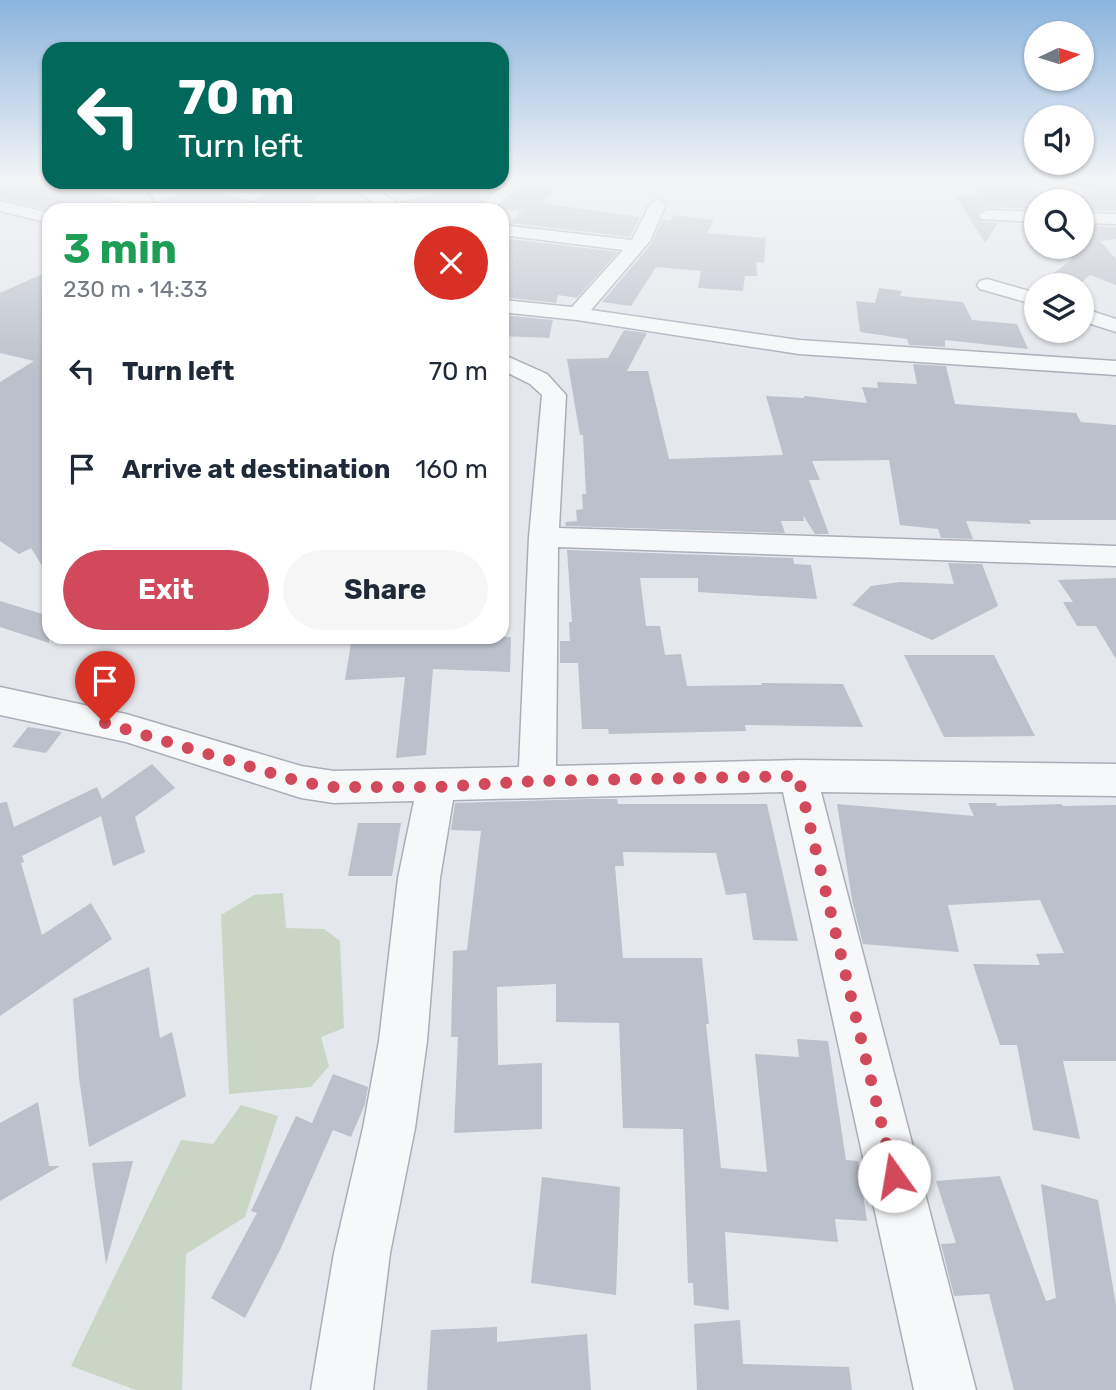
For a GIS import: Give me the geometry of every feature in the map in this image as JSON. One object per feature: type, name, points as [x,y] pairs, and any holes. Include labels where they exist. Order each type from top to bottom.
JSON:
[{"type":"street","points":[[610,243],[636,246]]},
{"type":"street","points":[[577,314],[639,243]]},
{"type":"street","points":[[987,285],[1024,296]]},
{"type":"street","points":[[509,307],[577,314],[799,347],[1116,368]]},
{"type":"street","points":[[1094,318],[1116,326]]},
{"type":"street","points":[[509,364],[550,386],[554,395],[544,537],[537,781]]},
{"type":"street","points":[[544,537],[1116,556]]},
{"type":"street","points":[[0,701],[126,728],[315,786],[436,787],[537,781],[798,776],[1116,780]]},
{"type":"street","points":[[798,776],[944,1390]]},
{"type":"street","points":[[342,1390],[362,1253],[389,1128],[399,1065],[419,878],[436,787]]},
{"type":"green space","points":[[283,893],[286,928],[324,929],[340,941],[344,1028],[321,1037],[329,1066],[311,1087],[229,1094],[221,915],[254,895]]},
{"type":"green space","points":[[241,1105],[278,1116],[245,1217],[186,1254],[182,1390],[136,1390],[71,1366],[181,1140],[213,1144]]},
{"type":"building","points":[[509,243],[542,243],[618,252],[577,298],[558,295],[556,303],[509,298]]},
{"type":"building","points":[[652,243],[766,243],[764,263],[756,262],[757,276],[745,276],[743,291],[698,288],[701,271],[656,267],[631,306],[602,302]]},
{"type":"building","points":[[1094,243],[1102,243],[1116,259],[1116,285],[1094,277],[1094,273],[1054,273],[1073,259],[1094,259]]},
{"type":"building","points":[[42,274],[42,566],[31,548],[19,554],[0,541],[0,382],[34,361],[0,353],[0,293]]},
{"type":"building","points":[[879,288],[902,291],[900,296],[963,302],[972,320],[1017,324],[1028,349],[945,340],[945,347],[909,345],[907,339],[860,332],[856,301],[875,303]]},
{"type":"building","points":[[509,316],[553,320],[549,338],[509,336]]},
{"type":"building","points":[[624,330],[647,333],[627,371],[648,371],[669,459],[783,455],[766,396],[804,396],[867,403],[862,387],[878,388],[877,382],[917,384],[913,364],[946,366],[955,404],[1076,413],[1081,422],[1116,425],[1116,520],[1029,520],[1031,524],[966,521],[973,539],[941,538],[938,529],[900,525],[889,460],[812,461],[820,480],[809,480],[829,534],[815,534],[803,515],[804,521],[781,521],[785,533],[566,526],[565,522],[577,521],[576,510],[583,509],[582,494],[586,494],[583,435],[580,435],[567,359],[608,358]]},
{"type":"building","points":[[567,550],[793,558],[794,564],[811,565],[817,599],[698,592],[698,578],[640,578],[646,626],[660,626],[665,655],[681,654],[687,686],[843,684],[863,727],[745,725],[746,731],[609,734],[608,729],[582,729],[578,663],[560,663],[560,641],[570,641],[569,622],[572,622]]},
{"type":"building","points":[[948,563],[982,564],[998,606],[932,640],[852,605],[871,586],[900,582],[954,584]]},
{"type":"building","points":[[1116,578],[1116,659],[1096,626],[1077,626],[1063,602],[1073,602],[1058,580]]},
{"type":"building","points":[[0,601],[42,614],[42,641],[0,627]]},
{"type":"building","points":[[511,637],[510,672],[433,669],[426,755],[396,758],[405,677],[345,680],[351,644],[509,644]]},
{"type":"building","points":[[904,655],[994,655],[1035,736],[944,737]]},
{"type":"building","points":[[28,727],[62,732],[46,753],[12,747]]},
{"type":"building","points":[[152,764],[175,788],[135,817],[145,852],[113,866],[101,816],[22,856],[24,862],[21,863],[42,935],[91,903],[112,939],[0,1016],[0,803],[7,802],[14,827],[97,787],[102,799]]},
{"type":"building","points":[[617,799],[618,804],[767,804],[798,941],[753,940],[746,893],[726,895],[716,853],[623,852],[624,866],[615,866],[623,958],[702,958],[721,1168],[767,1172],[755,1054],[799,1057],[797,1039],[828,1041],[846,1160],[858,1161],[867,1221],[835,1219],[838,1242],[725,1232],[729,1310],[694,1305],[693,1283],[688,1283],[683,1129],[623,1128],[619,1023],[556,1022],[556,984],[497,987],[498,1065],[542,1063],[542,1129],[454,1133],[458,1037],[451,1037],[453,951],[467,950],[481,831],[451,830],[455,803]]},
{"type":"building","points":[[968,803],[996,803],[997,806],[1116,805],[1116,1061],[1063,1061],[1080,1139],[1033,1130],[1017,1045],[1000,1045],[973,964],[1040,965],[1036,954],[1064,953],[1040,900],[948,905],[959,952],[863,944],[852,900],[837,804],[974,816]]},
{"type":"building","points":[[358,823],[401,823],[392,876],[348,876]]},
{"type":"building","points":[[149,967],[160,1038],[172,1032],[186,1096],[89,1147],[79,1078],[73,999]]},
{"type":"building","points":[[333,1074],[368,1087],[365,1104],[351,1137],[333,1130],[281,1248],[245,1318],[211,1298],[257,1213],[251,1211],[296,1116],[312,1123]]},
{"type":"building","points":[[38,1102],[49,1166],[60,1166],[0,1201],[0,1123]]},
{"type":"building","points":[[133,1161],[106,1264],[92,1163]]},
{"type":"building","points":[[1000,1176],[1046,1301],[1056,1298],[1041,1184],[1098,1200],[1116,1305],[1116,1390],[1014,1390],[989,1294],[954,1296],[941,1244],[956,1243],[936,1181]]},
{"type":"building","points":[[542,1177],[620,1187],[616,1295],[531,1283]]},
{"type":"building","points":[[740,1320],[743,1364],[849,1367],[852,1390],[697,1390],[694,1324]]},
{"type":"building","points":[[497,1327],[497,1342],[587,1334],[591,1390],[427,1390],[431,1330]]},
{"type":"route","points":[[105,723],[315,786],[436,787],[537,781],[798,776],[894,1176]]}]
